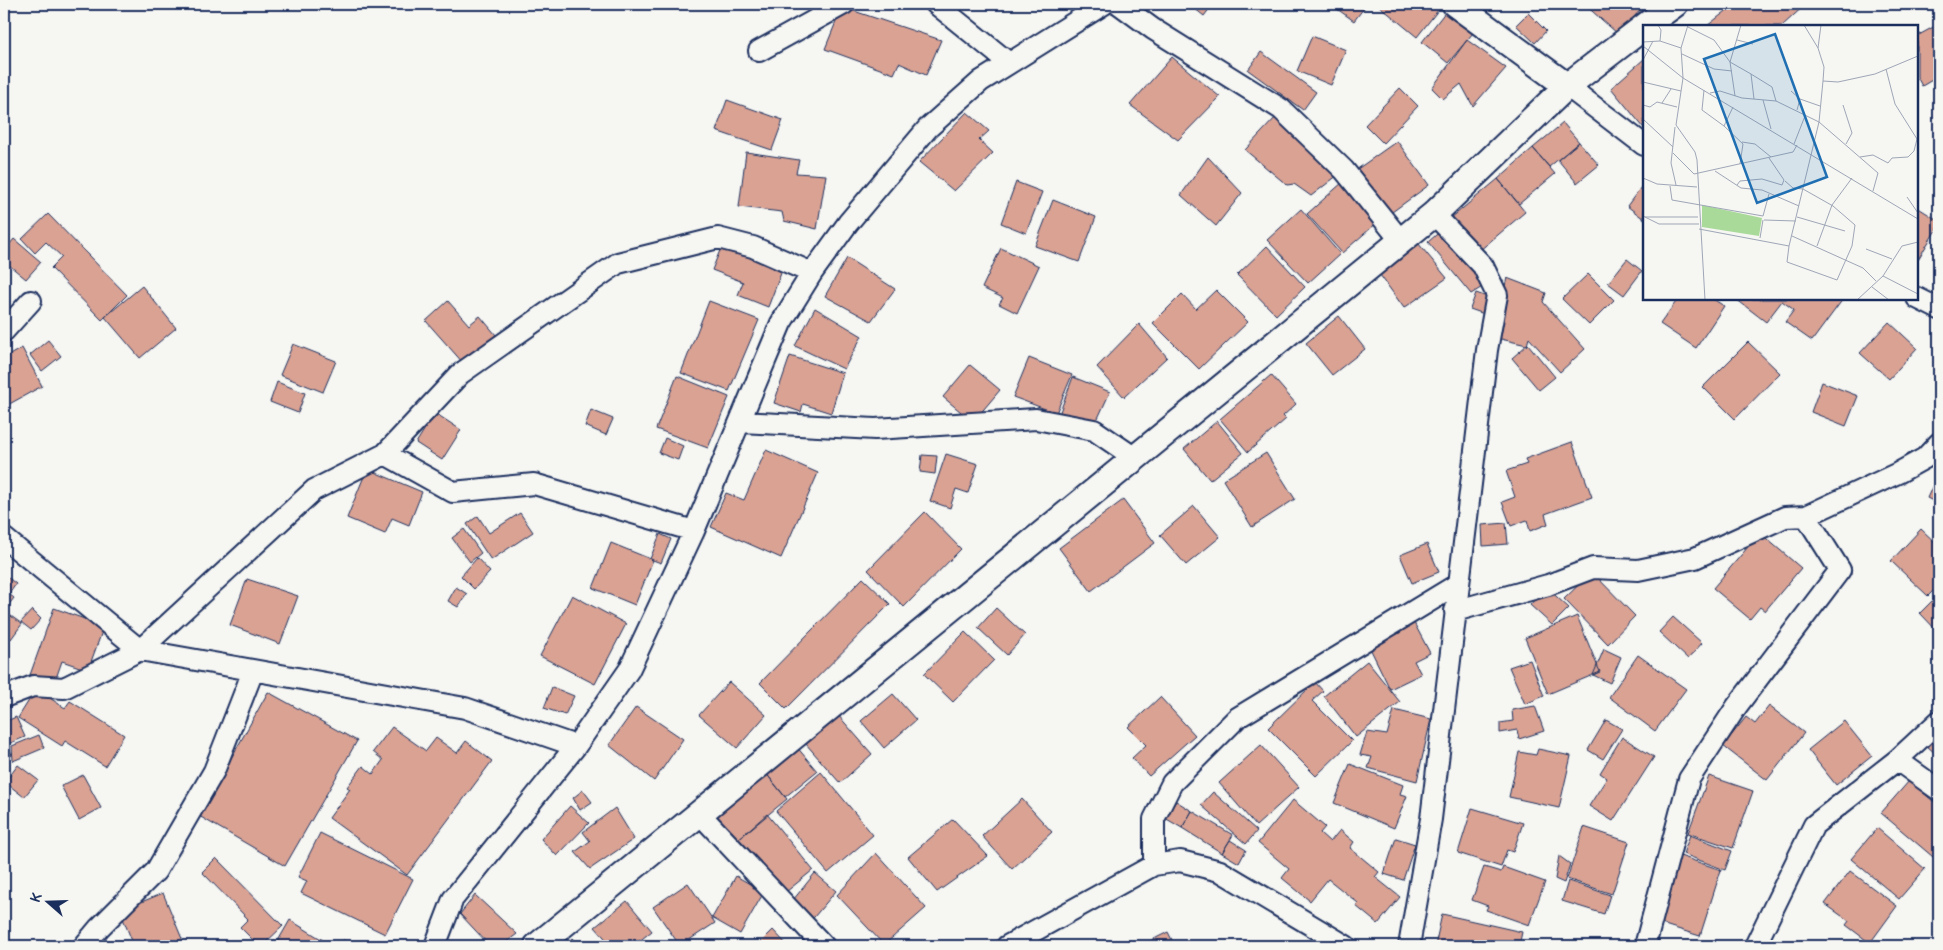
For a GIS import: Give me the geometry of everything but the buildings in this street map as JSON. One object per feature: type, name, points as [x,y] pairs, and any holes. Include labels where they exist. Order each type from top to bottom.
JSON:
[{"type":"street","points":[[759,51],[844,4]]},
{"type":"street","points":[[936,4],[1009,63]]},
{"type":"street","points":[[436,946],[453,899],[576,746],[629,670],[694,531],[781,323],[812,273],[848,223],[928,128],[981,80],[1104,4]]},
{"type":"street","points":[[1118,4],[1153,29],[1281,109],[1344,170],[1402,241]]},
{"type":"street","points":[[1456,4],[1643,144]]},
{"type":"street","points":[[1648,25],[1675,4]]},
{"type":"street","points":[[537,946],[1402,241],[1434,214],[1567,86],[1643,29]]},
{"type":"street","points":[[1409,946],[1431,819],[1486,350],[1497,296],[1483,266],[1434,214]]},
{"type":"street","points":[[4,697],[33,686],[64,688],[140,650],[314,490],[385,454],[460,374],[618,263],[718,238],[752,247],[812,273]]},
{"type":"street","points":[[1918,298],[1939,309]]},
{"type":"street","points":[[4,331],[31,301]]},
{"type":"street","points":[[740,422],[875,429],[1036,419],[1094,430],[1135,458]]},
{"type":"street","points":[[1455,611],[1548,584],[1593,568],[1638,570],[1695,558],[1785,517],[1806,516],[1898,473],[1925,458],[1939,443]]},
{"type":"street","points":[[385,454],[453,492],[534,484],[694,531]]},
{"type":"street","points":[[1645,946],[1689,779],[1737,706],[1840,570],[1806,516]]},
{"type":"street","points":[[4,538],[140,650],[465,708],[576,746]]},
{"type":"street","points":[[1154,865],[1154,819],[1172,783],[1237,718],[1458,584]]},
{"type":"street","points":[[84,946],[99,928],[156,871],[214,771],[253,671]]},
{"type":"street","points":[[1755,946],[1814,825],[1897,760],[1939,721]]},
{"type":"street","points":[[1897,760],[1939,790]]},
{"type":"street","points":[[699,813],[824,946]]},
{"type":"street","points":[[1007,946],[1154,865],[1180,861],[1220,870],[1346,946]]}]
